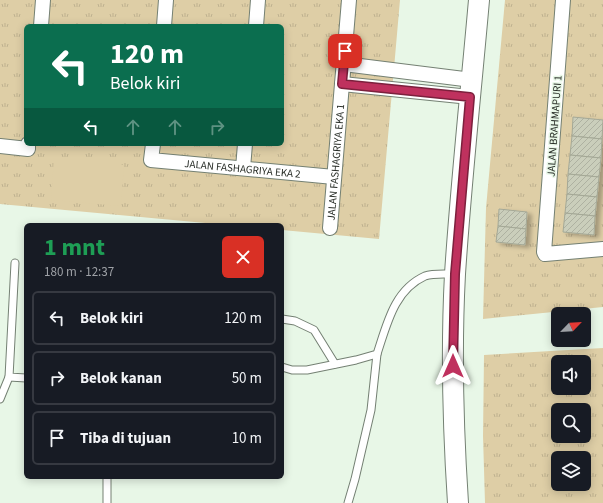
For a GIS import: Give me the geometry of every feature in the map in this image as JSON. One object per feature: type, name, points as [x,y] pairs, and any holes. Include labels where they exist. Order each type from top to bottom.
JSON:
[{"type":"street","points":[[40,24],[43,0]]},
{"type":"street","points":[[164,24],[166,0]]},
{"type":"street","points":[[256,24],[258,0]]},
{"type":"street","name":"JALAN FASHAGRIYA EKA 1","points":[[330,228],[349,0]]},
{"type":"street","points":[[458,503],[453,423],[453,323],[455,274],[479,0]]},
{"type":"street","name":"JALAN BRAHMAPURI 1","points":[[563,0],[544,252],[545,254],[603,249]]},
{"type":"street","points":[[344,64],[471,88]]},
{"type":"street","points":[[342,84],[471,88]]},
{"type":"street","points":[[0,146],[28,146]]},
{"type":"street","name":"JALAN FASHAGRIYA EKA 2","points":[[153,146],[151,160],[334,177]]},
{"type":"street","points":[[243,168],[245,146]]},
{"type":"lane","points":[[0,399],[9,377],[15,263]]},
{"type":"lane","points":[[348,503],[371,410],[377,354],[391,311],[407,287],[426,276],[455,274]]},
{"type":"lane","points":[[284,319],[295,321],[314,330],[335,364]]},
{"type":"lane","points":[[284,368],[292,370],[307,370],[377,354]]},
{"type":"lane","points":[[9,377],[24,378]]},
{"type":"lane","points":[[107,479],[107,503]]},
{"type":"green space","points":[[0,0],[400,0],[379,239],[284,230],[284,223],[205,223],[0,204]]},
{"type":"green space","points":[[505,0],[603,0],[603,307],[551,307],[551,312],[483,319],[486,208]]},
{"type":"green space","points":[[54,158],[124,165],[121,206],[51,200]]},
{"type":"green space","points":[[603,348],[603,503],[485,503],[483,436],[484,355]]},
{"type":"building","points":[[573,117],[603,120],[602,139],[572,136]]},
{"type":"building","points":[[572,136],[602,139],[601,158],[570,155]]},
{"type":"building","points":[[570,155],[601,158],[599,177],[568,174]]},
{"type":"building","points":[[568,174],[599,177],[597,197],[567,194]]},
{"type":"building","points":[[567,194],[597,197],[595,216],[565,213]]},
{"type":"building","points":[[499,209],[527,212],[526,229],[498,226]]},
{"type":"building","points":[[565,213],[595,216],[594,235],[563,232]]},
{"type":"building","points":[[498,226],[526,229],[525,245],[496,242]]},
{"type":"route","points":[[345,51],[342,84],[470,97],[455,274],[453,366]]}]
